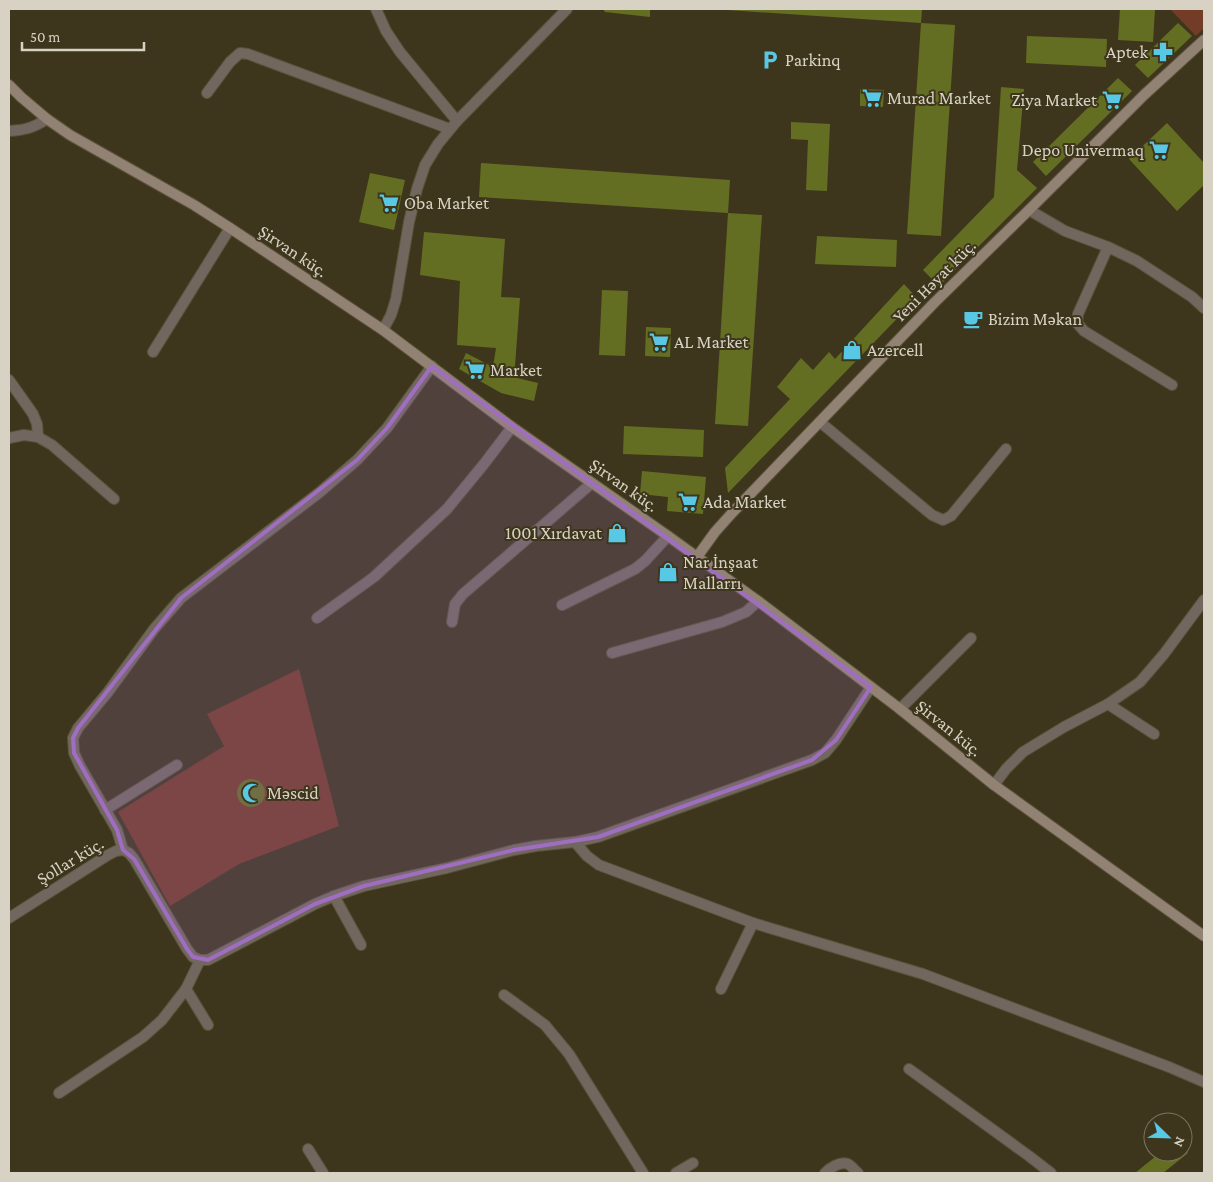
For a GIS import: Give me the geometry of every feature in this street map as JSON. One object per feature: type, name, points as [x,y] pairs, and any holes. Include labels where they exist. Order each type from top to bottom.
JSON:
[{"type":"street","points":[[376,9],[386,32],[453,125]]},
{"type":"street","points":[[383,330],[391,315],[396,299],[417,189],[425,165],[453,125],[567,9]]},
{"type":"street","name":"Yeni Həyat küç.","points":[[698,557],[715,532],[732,513],[934,303],[1144,95],[1204,40]]},
{"type":"street","points":[[207,93],[230,62],[240,54],[248,54],[453,125]]},
{"type":"street","name":"Şirvan küç.","points":[[9,85],[47,120],[194,205],[383,330],[512,427],[758,601],[872,687],[994,784],[1203,934]]},
{"type":"street","points":[[9,131],[35,127],[47,120]]},
{"type":"street","points":[[1030,210],[1065,231],[1108,247],[1137,261],[1192,297],[1204,308]]},
{"type":"street","points":[[153,352],[230,228]]},
{"type":"street","points":[[1108,247],[1078,314],[1077,323],[1084,332],[1172,385]]},
{"type":"street","points":[[432,366],[387,428],[357,460],[320,492],[181,598],[154,629],[108,692],[78,728],[73,738],[74,753],[117,830],[123,850],[134,859],[193,956],[200,960],[208,960],[281,921],[334,896],[364,886],[447,868],[514,850],[576,842],[598,837],[812,760],[826,753],[872,687]]},
{"type":"street","points":[[9,380],[33,414],[37,424],[38,437]]},
{"type":"street","points":[[820,422],[932,515],[943,520],[951,516],[1006,449]]},
{"type":"street","points":[[317,618],[374,577],[448,509],[512,427]]},
{"type":"street","points":[[9,438],[24,435],[38,437],[52,445],[114,499]]},
{"type":"street","points":[[452,622],[455,604],[463,594],[592,483]]},
{"type":"street","points":[[562,605],[635,570],[645,562],[668,536]]},
{"type":"street","points":[[994,784],[1023,752],[1064,727],[1108,704],[1140,682],[1164,654],[1204,600]]},
{"type":"street","points":[[612,653],[722,622],[746,612],[758,601]]},
{"type":"street","points":[[900,709],[971,638]]},
{"type":"street","points":[[1108,704],[1154,734]]},
{"type":"street","points":[[105,810],[177,765]]},
{"type":"street","points":[[576,842],[587,856],[600,865],[752,923],[923,974],[1204,1082]]},
{"type":"street","name":"Şollar küç.","points":[[9,918],[108,855],[123,850]]},
{"type":"street","points":[[334,896],[361,945]]},
{"type":"street","points":[[721,990],[752,923]]},
{"type":"street","points":[[59,1093],[143,1038],[162,1020],[186,989],[200,960]]},
{"type":"street","points":[[186,989],[208,1025]]},
{"type":"street","points":[[504,995],[545,1025],[569,1054],[643,1173]]},
{"type":"street","points":[[909,1069],[1051,1173]]},
{"type":"street","points":[[308,1149],[323,1173]]},
{"type":"street","points":[[676,1173],[693,1163]]},
{"type":"street","points":[[825,1173],[840,1164],[849,1164],[858,1173]]},
{"type":"highlighted area","points":[[432,366],[871,687],[836,740],[812,760],[598,837],[514,850],[364,886],[315,904],[208,960],[193,957],[187,949],[134,859],[123,850],[117,830],[74,753],[73,738],[78,728],[181,598],[357,460],[387,428]]},
{"type":"shaded area","points":[[1170,9],[1204,9],[1204,28],[1196,36]]},
{"type":"shaded area","points":[[299,669],[339,826],[239,864],[170,906],[118,812],[224,746],[207,714]]},
{"type":"building","points":[[603,9],[650,9],[650,17],[605,12]]},
{"type":"building","points":[[727,9],[922,9],[921,23]]},
{"type":"building","points":[[1120,9],[1155,9],[1153,42],[1118,40]]},
{"type":"building","points":[[921,23],[955,25],[941,236],[907,234]]},
{"type":"building","points":[[1178,23],[1192,36],[1148,78],[1135,65]]},
{"type":"building","points":[[1027,36],[1107,39],[1106,67],[1026,63]]},
{"type":"building","points":[[1118,78],[1132,91],[1046,176],[1033,162]]},
{"type":"building","points":[[1001,87],[1024,89],[1017,170],[1037,188],[939,286],[923,270],[994,197]]},
{"type":"building","name":"Murad Market","points":[[860,89],[884,90],[883,107],[860,106]]},
{"type":"building","points":[[791,122],[830,124],[827,191],[806,190],[808,140],[791,139]]},
{"type":"building","points":[[1167,123],[1204,163],[1204,185],[1177,211],[1129,159]]},
{"type":"building","points":[[481,163],[730,180],[728,213],[479,197]]},
{"type":"building","points":[[370,173],[405,180],[394,230],[359,222]]},
{"type":"building","points":[[728,213],[762,215],[748,426],[715,424]]},
{"type":"building","points":[[424,232],[505,239],[501,297],[520,298],[513,377],[538,383],[534,401],[501,393],[459,369],[466,353],[493,367],[496,348],[457,345],[460,281],[420,275]]},
{"type":"building","points":[[817,236],[897,240],[896,267],[815,264]]},
{"type":"building","points":[[904,284],[917,298],[728,493],[725,468],[790,399],[777,387],[801,358],[813,370],[829,352],[835,359]]},
{"type":"building","points":[[602,290],[628,291],[625,356],[599,355]]},
{"type":"building","points":[[646,327],[671,328],[670,357],[645,356]]},
{"type":"building","points":[[624,426],[704,430],[703,457],[623,454]]},
{"type":"building","points":[[642,471],[706,477],[703,514],[667,511],[668,497],[640,494]]},
{"type":"building","points":[[251,779],[261,783],[265,793],[261,803],[251,807],[241,803],[237,793],[241,783]]},
{"type":"building","points":[[1149,1162],[1177,1162],[1163,1173],[1135,1173]]},
{"type":"place","name":"Aptek","points":[[1163,52]]},
{"type":"place","name":"Parkinq","points":[[770,60]]},
{"type":"place","name":"Murad Market","points":[[872,98]]},
{"type":"place","name":"Ziya Market","points":[[1112,100]]},
{"type":"place","name":"Depo Univermaq","points":[[1159,150]]},
{"type":"place","name":"Oba Market","points":[[389,203]]},
{"type":"place","name":"Bizim Məkan","points":[[973,319]]},
{"type":"place","name":"AL Market","points":[[659,342]]},
{"type":"place","name":"Azercell","points":[[852,350]]},
{"type":"place","name":"Market","points":[[475,370]]},
{"type":"place","name":"Ada Market","points":[[688,502]]},
{"type":"place","name":"1001 Xırdavat","points":[[617,533]]},
{"type":"place","name":"Nar İnşaat Mallarrı","points":[[668,572]]},
{"type":"place","name":"Məscid","points":[[252,793]]}]
